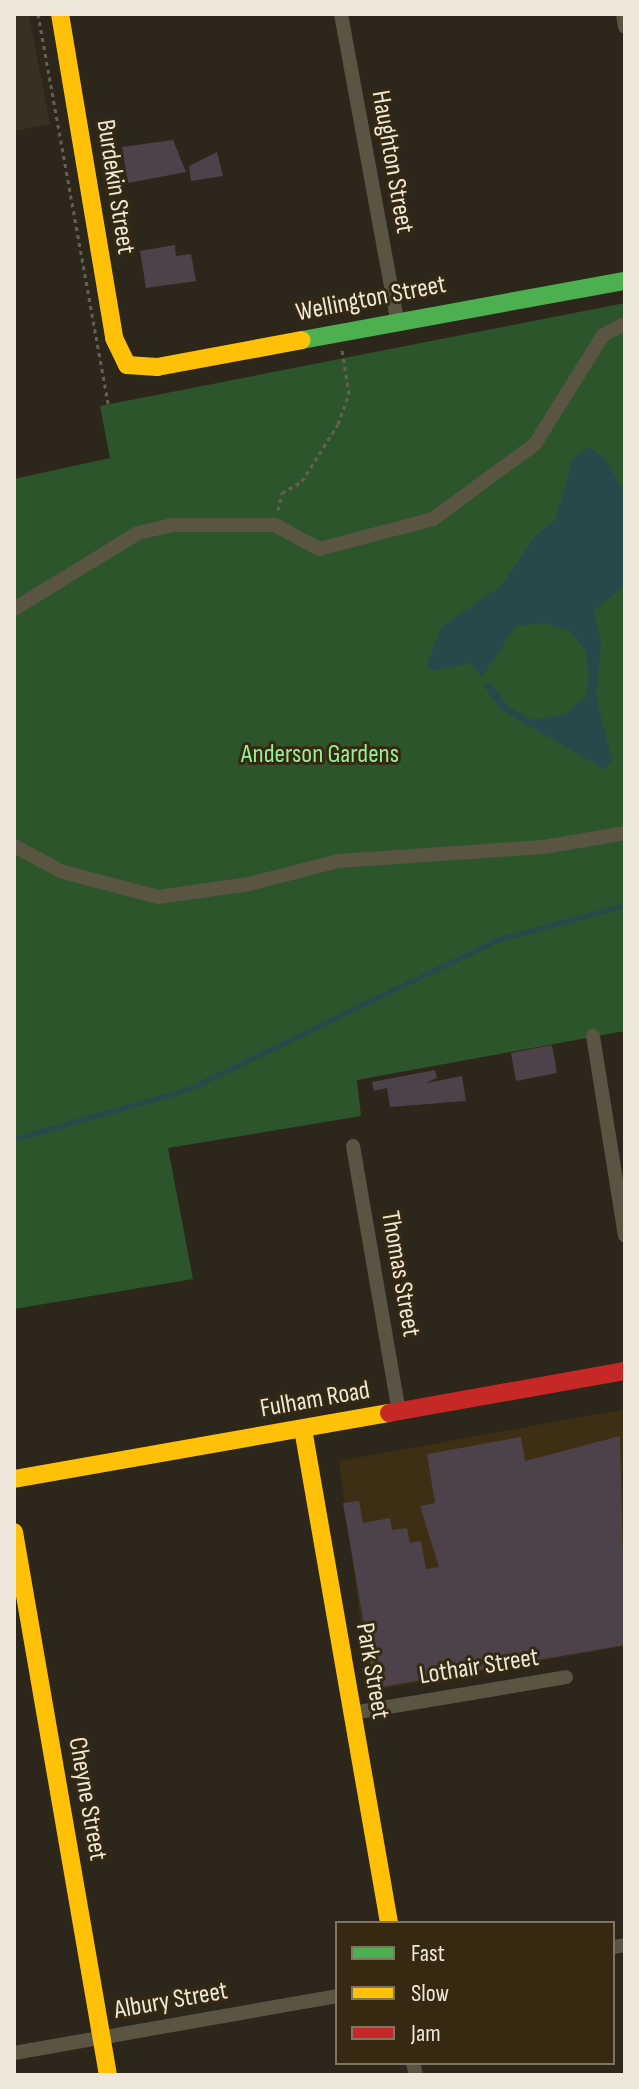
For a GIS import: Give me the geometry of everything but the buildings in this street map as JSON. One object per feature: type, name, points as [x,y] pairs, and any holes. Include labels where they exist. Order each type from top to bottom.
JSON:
[{"type":"street","name":"Burdekin Street","points":[[60,14],[114,338],[127,365]]},
{"type":"street","name":"Haughton Street","points":[[341,14],[397,319]]},
{"type":"street","points":[[623,14],[625,27]]},
{"type":"street","name":"Wellington Street","points":[[127,365],[157,367],[397,319],[625,281]]},
{"type":"street","points":[[14,609],[138,533],[173,525],[275,525],[319,549],[433,519],[535,444],[603,335],[625,324]]},
{"type":"street","points":[[14,846],[63,872],[158,897],[249,884],[338,861],[544,847],[625,833]]},
{"type":"street","points":[[593,1036],[625,1235]]},
{"type":"street","name":"Thomas Street","points":[[353,1146],[399,1411]]},
{"type":"street","name":"Fulham Road","points":[[14,1479],[625,1371]]},
{"type":"street","name":"Park Street","points":[[303,1429],[389,1921]]},
{"type":"street","name":"Cheyne Street","points":[[14,1532],[108,2075]]},
{"type":"street","name":"Lothair Street","points":[[352,1713],[566,1677]]},
{"type":"street","name":"Albury Street","points":[[14,2053],[335,1996]]},
{"type":"path","points":[[38,14],[109,408]]},
{"type":"path","points":[[275,525],[282,493],[302,481],[327,447],[349,394],[337,331]]},
{"type":"shaded area","points":[[14,14],[29,14],[50,124],[14,131]]},
{"type":"shaded area","points":[[625,1409],[625,1646],[370,1691],[339,1461]]},
{"type":"green space","name":"Anderson Gardens","points":[[625,303],[625,1031],[357,1080],[361,1116],[168,1148],[193,1279],[14,1309],[14,479],[110,458],[100,406]]},
{"type":"water","points":[[588,447],[606,459],[625,494],[625,586],[594,610],[601,643],[596,697],[612,760],[605,770],[500,709],[483,685],[491,683],[508,706],[533,720],[565,714],[586,696],[589,677],[586,651],[570,631],[544,623],[516,626],[482,677],[471,663],[432,671],[427,664],[441,627],[501,586],[535,536],[555,520],[573,459]]},
{"type":"waterway","points":[[14,1139],[188,1089],[496,940],[625,905]]},
{"type":"traffic: fast","points":[[302,340],[625,281]]},
{"type":"traffic: slow","points":[[60,14],[114,338],[127,365],[157,367],[302,340]]},
{"type":"traffic: slow","points":[[14,1479],[389,1413]]},
{"type":"traffic: slow","points":[[303,1429],[389,1921]]},
{"type":"traffic: slow","points":[[14,1532],[108,2075]]},
{"type":"traffic: jam","points":[[389,1413],[625,1371]]}]
